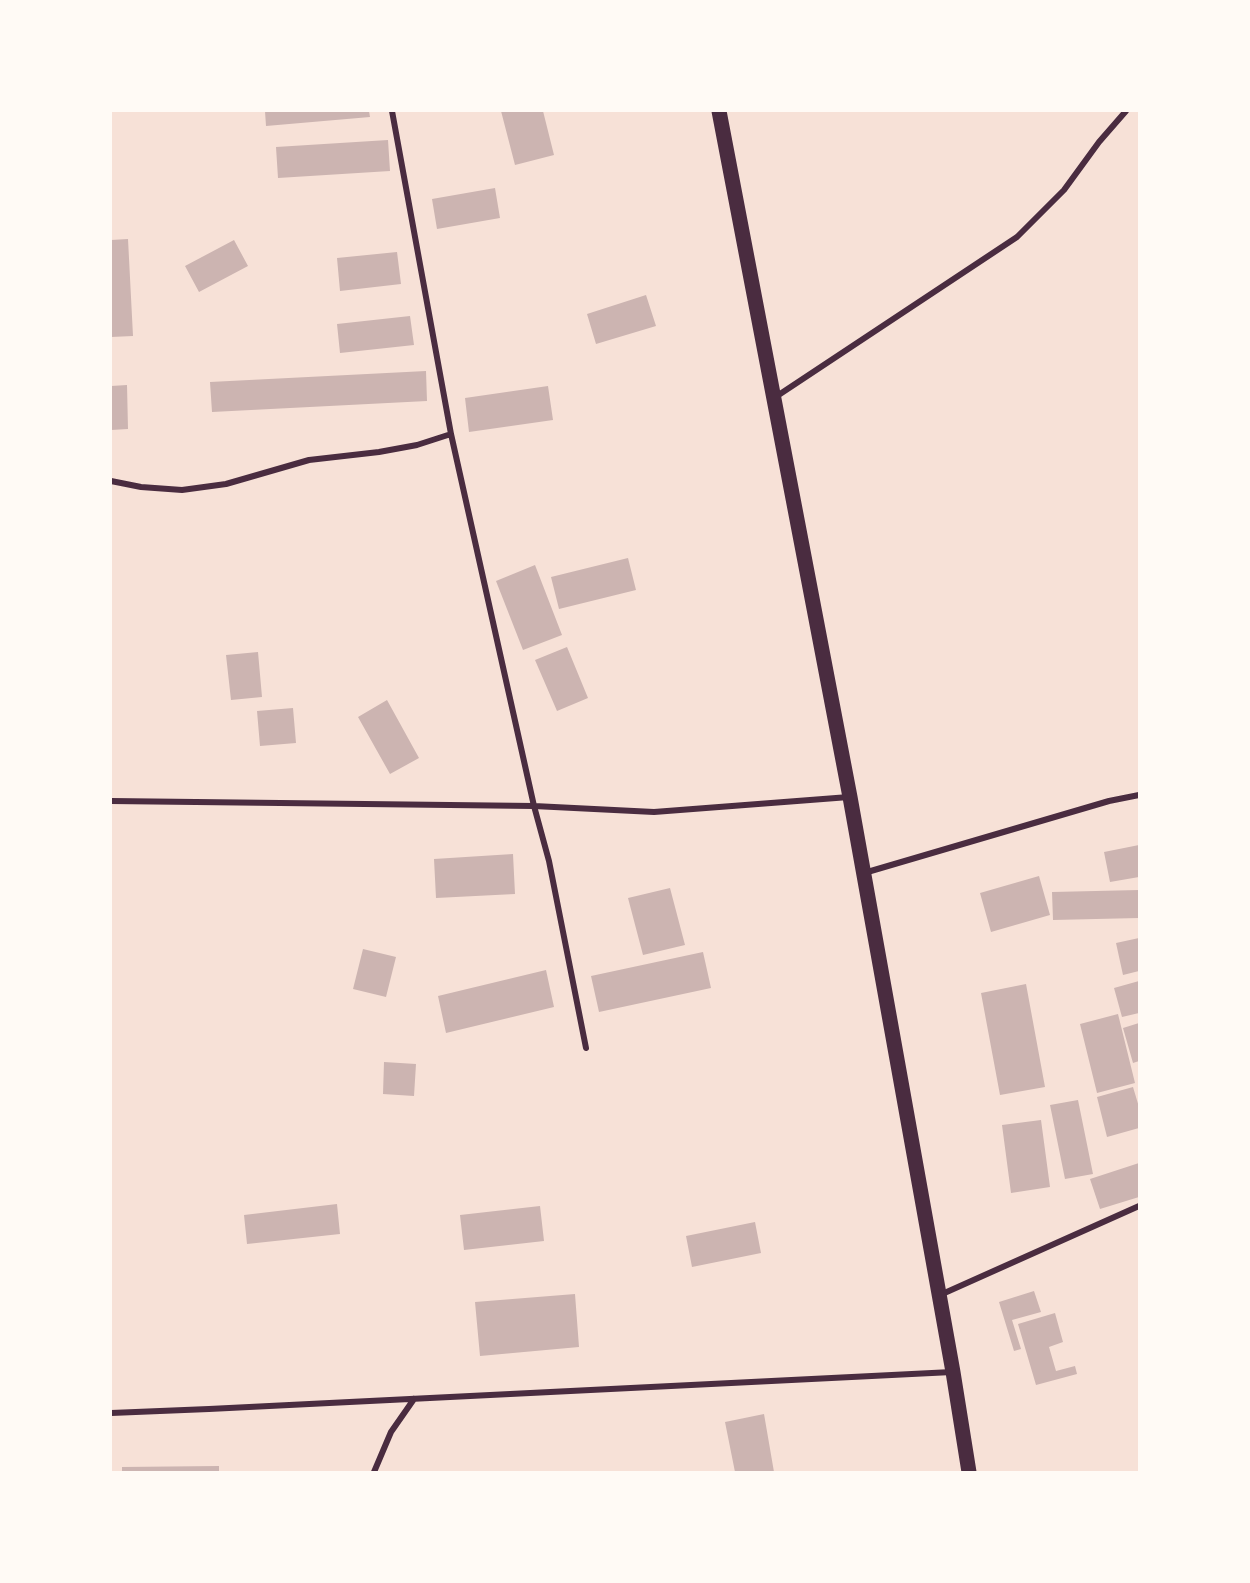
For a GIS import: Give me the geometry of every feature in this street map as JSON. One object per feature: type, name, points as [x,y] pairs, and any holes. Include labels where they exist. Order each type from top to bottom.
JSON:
[{"type":"main road","points":[[719,111],[850,797],[969,1472]]},
{"type":"street","points":[[392,111],[451,434],[534,806],[549,861],[586,1048]]},
{"type":"street","points":[[774,398],[1017,237],[1064,190],[1099,142],[1126,111]]},
{"type":"street","points":[[111,481],[141,487],[182,490],[226,484],[309,460],[417,446],[451,434]]},
{"type":"street","points":[[863,873],[1109,801],[1139,795]]},
{"type":"street","points":[[111,801],[534,806],[654,812],[850,797]]},
{"type":"street","points":[[939,1296],[1139,1206]]},
{"type":"street","points":[[111,1413],[953,1372]]},
{"type":"street","points":[[374,1472],[391,1432],[414,1399]]},
{"type":"building","points":[[265,111],[369,111],[370,117],[266,126]]},
{"type":"building","points":[[501,111],[543,111],[554,155],[515,165]]},
{"type":"building","points":[[388,140],[390,171],[278,178],[276,147]]},
{"type":"building","points":[[495,188],[500,218],[437,229],[432,199]]},
{"type":"building","points":[[128,239],[133,336],[111,337],[111,240]]},
{"type":"building","points":[[234,240],[248,266],[199,292],[185,266]]},
{"type":"building","points":[[397,252],[401,284],[340,291],[337,258]]},
{"type":"building","points":[[646,295],[656,326],[596,344],[587,314]]},
{"type":"building","points":[[410,316],[414,345],[340,353],[337,324]]},
{"type":"building","points":[[426,371],[427,401],[212,412],[210,382]]},
{"type":"building","points":[[127,385],[128,429],[111,430],[111,386]]},
{"type":"building","points":[[548,386],[553,420],[469,432],[465,398]]},
{"type":"building","points":[[628,558],[636,590],[559,609],[551,577]]},
{"type":"building","points":[[535,565],[562,635],[523,650],[496,581]]},
{"type":"building","points":[[567,647],[588,698],[557,711],[535,660]]},
{"type":"building","points":[[258,652],[262,697],[231,700],[226,655]]},
{"type":"building","points":[[387,700],[419,758],[390,774],[358,717]]},
{"type":"building","points":[[293,708],[296,743],[260,746],[257,711]]},
{"type":"building","points":[[1139,845],[1139,877],[1110,882],[1104,852]]},
{"type":"building","points":[[513,854],[515,894],[436,898],[434,859]]},
{"type":"building","points":[[1039,876],[1050,915],[991,932],[980,893]]},
{"type":"building","points":[[670,888],[685,945],[643,955],[628,898]]},
{"type":"building","points":[[1139,890],[1139,918],[1053,920],[1052,892]]},
{"type":"building","points":[[1139,938],[1139,971],[1123,975],[1116,943]]},
{"type":"building","points":[[363,949],[396,957],[386,997],[353,989]]},
{"type":"building","points":[[703,952],[711,988],[599,1012],[591,976]]},
{"type":"building","points":[[546,970],[554,1007],[446,1033],[438,996]]},
{"type":"building","points":[[1139,981],[1139,1013],[1122,1017],[1114,988]]},
{"type":"building","points":[[1026,984],[1045,1087],[1000,1095],[981,993]]},
{"type":"building","points":[[1118,1014],[1135,1083],[1097,1093],[1080,1024]]},
{"type":"building","points":[[1139,1023],[1139,1061],[1133,1063],[1123,1028]]},
{"type":"building","points":[[384,1062],[416,1064],[414,1096],[383,1094]]},
{"type":"building","points":[[1133,1087],[1139,1107],[1139,1128],[1107,1137],[1097,1097]]},
{"type":"building","points":[[1078,1100],[1093,1174],[1065,1179],[1050,1105]]},
{"type":"building","points":[[1041,1120],[1050,1187],[1011,1193],[1002,1125]]},
{"type":"building","points":[[1139,1163],[1139,1197],[1100,1209],[1090,1179]]},
{"type":"building","points":[[337,1204],[340,1234],[247,1244],[244,1215]]},
{"type":"building","points":[[540,1206],[544,1241],[464,1250],[460,1215]]},
{"type":"building","points":[[755,1222],[761,1253],[692,1267],[686,1236]]},
{"type":"building","points":[[1034,1291],[1041,1312],[1012,1320],[1021,1349],[1014,1351],[999,1302]]},
{"type":"building","points":[[575,1294],[579,1347],[480,1356],[475,1302]]},
{"type":"building","points":[[1055,1313],[1063,1342],[1049,1347],[1056,1371],[1075,1366],[1077,1374],[1036,1385],[1018,1324]]},
{"type":"building","points":[[764,1414],[774,1472],[735,1472],[725,1422]]},
{"type":"building","points":[[219,1466],[219,1472],[122,1472],[122,1467]]}]
